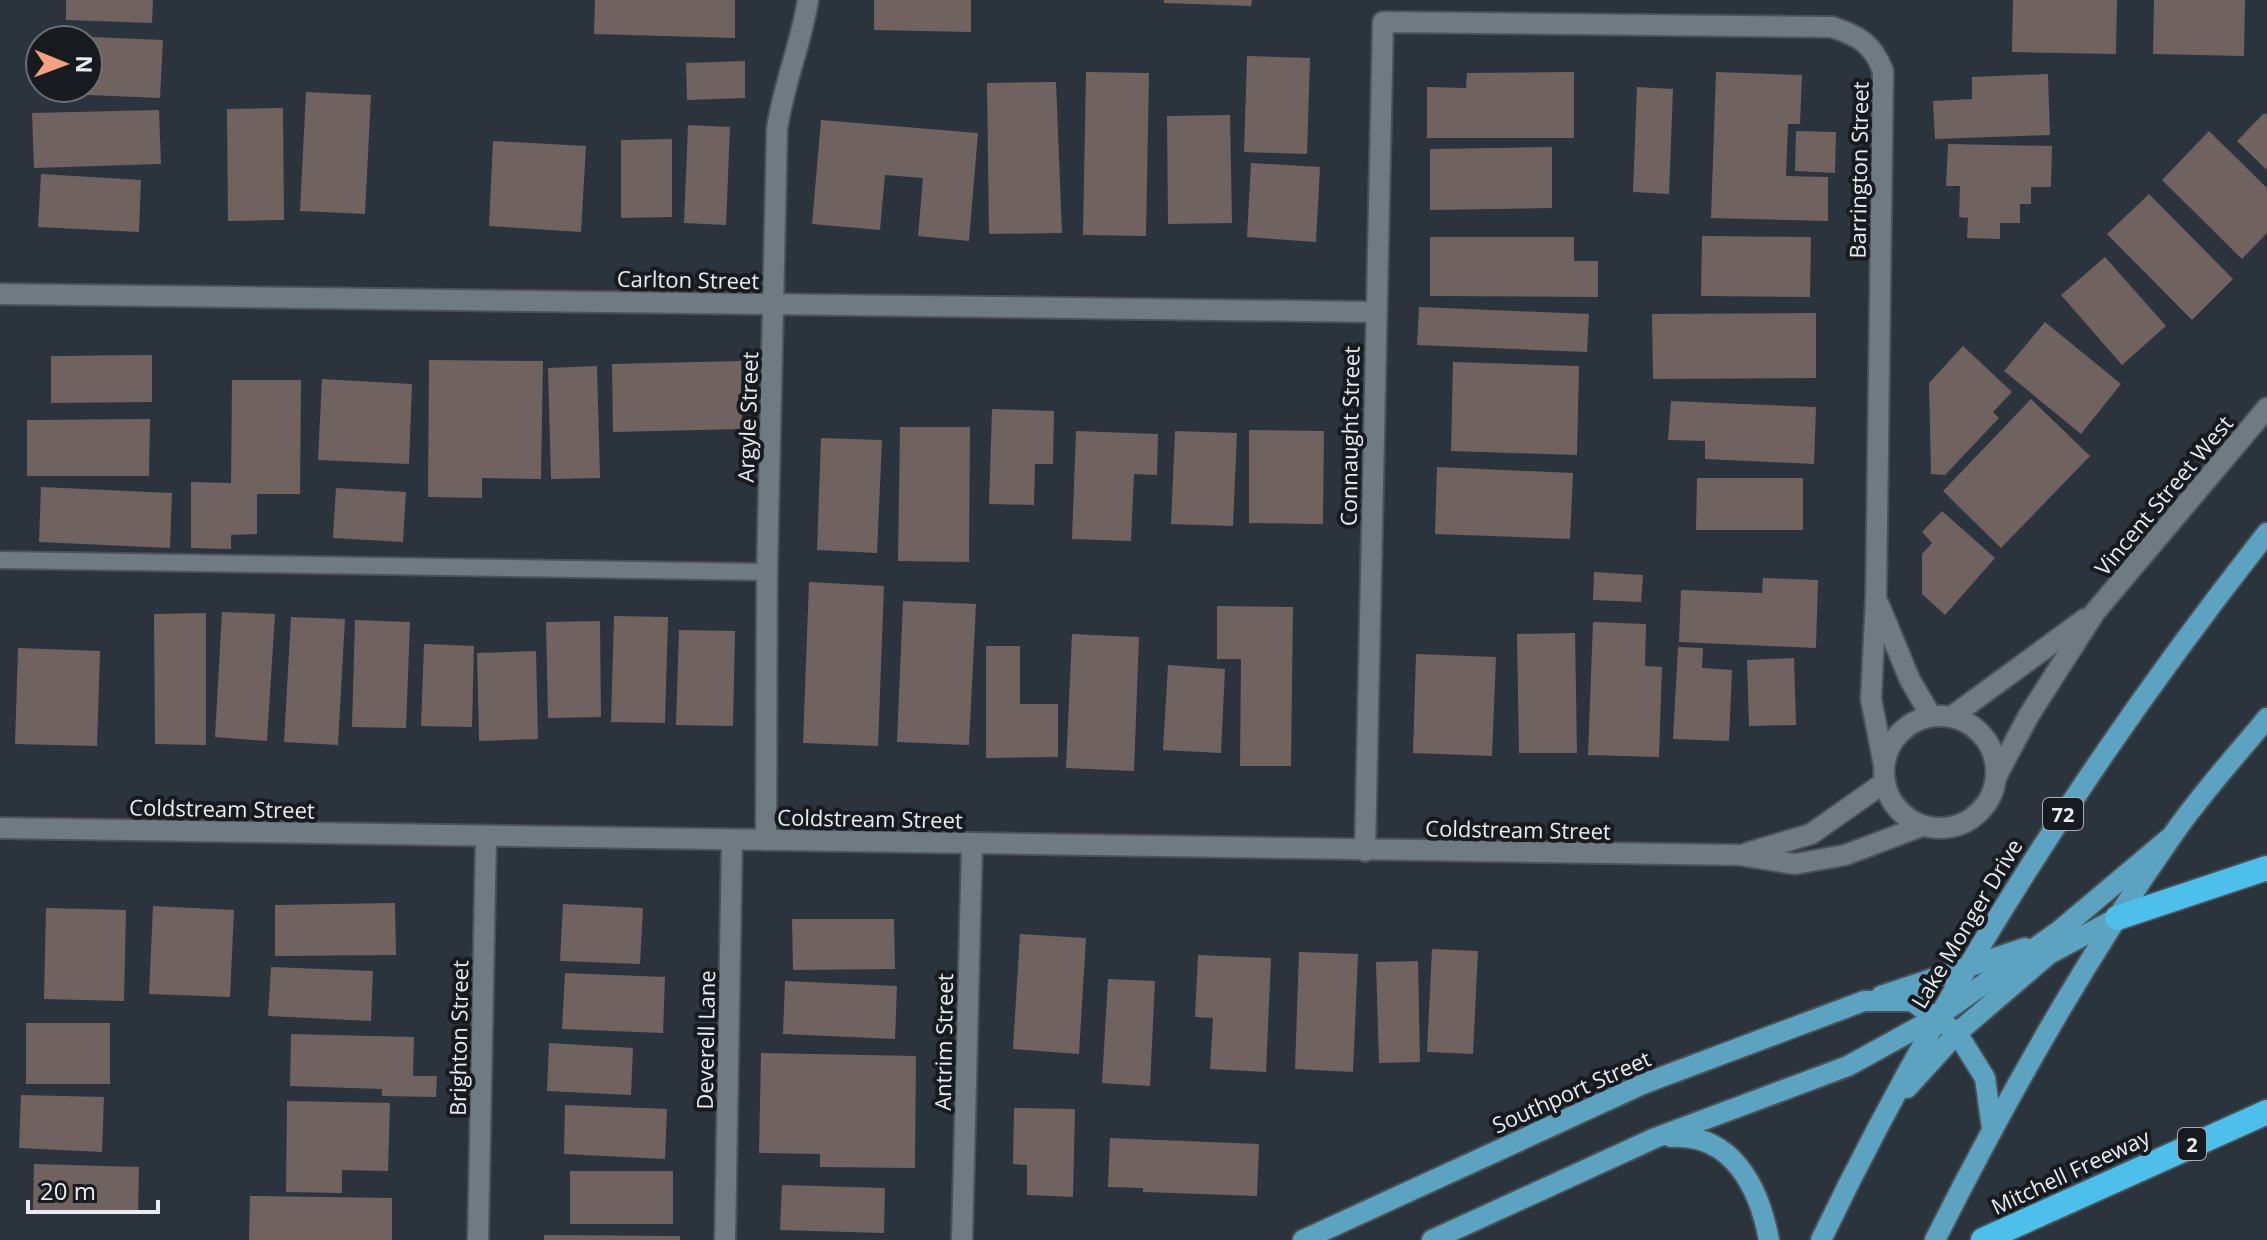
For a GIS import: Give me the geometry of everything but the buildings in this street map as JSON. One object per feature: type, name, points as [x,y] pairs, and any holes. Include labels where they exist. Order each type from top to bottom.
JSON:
[{"type":"highway","points":[[2117,918],[2267,868]]},
{"type":"highway","name":"Mitchell Freeway","points":[[1983,1240],[2267,1112]]},
{"type":"main road","name":"Lake Monger Drive","points":[[1821,1240],[1884,1112],[1999,909],[2082,786],[2267,533]]},
{"type":"main road","points":[[1935,1240],[1992,1128],[2117,918],[2172,836],[2267,718]]},
{"type":"main road","name":"Southport Street","points":[[1432,1240],[1655,1138],[1848,1066],[1937,1017],[2044,942],[2172,836]]},
{"type":"main road","name":"Southport Street","points":[[1303,1240],[1643,1084],[1864,1001],[2117,918]]},
{"type":"main road","points":[[1884,1112],[1957,1033],[2049,954],[2117,918]]},
{"type":"main road","name":"Southport Street","points":[[1864,1001],[1912,1001],[1957,1033],[1985,1078],[1992,1128]]},
{"type":"main road","points":[[1655,1138],[1694,1136],[1713,1142],[1738,1167],[1757,1194],[1769,1240]]},
{"type":"street","name":"Argyle Street","points":[[766,840],[767,572],[777,130],[782,90],[803,32],[808,0]]},
{"type":"street","name":"Connaught Street","points":[[1365,851],[1383,22]]},
{"type":"street","name":"Barrington Street","points":[[1383,22],[1832,27],[1856,35],[1877,54],[1883,71],[1876,597],[1871,699],[1884,774]]},
{"type":"street","name":"Carlton Street","points":[[0,294],[1376,312]]},
{"type":"street","name":"Vincent Street West","points":[[1996,777],[2029,715],[2095,612],[2267,408]]},
{"type":"street","name":"Barrington Street","points":[[1876,597],[1910,680],[1941,717]]},
{"type":"street","name":"Vincent Street West","points":[[1941,717],[2095,612]]},
{"type":"street","points":[[1941,717],[1970,725],[1985,738],[1994,757],[1996,777],[1984,805],[1962,824],[1943,829],[1922,826],[1905,816],[1891,801],[1884,774],[1889,748],[1899,733],[1913,722],[1941,717]]},
{"type":"street","name":"Coldstream Street","points":[[1739,855],[1811,834],[1884,774]]},
{"type":"street","name":"Coldstream Street","points":[[0,828],[1739,855],[1795,864],[1845,855],[1922,826]]},
{"type":"street","name":"Brighton Street","points":[[478,1240],[486,837]]},
{"type":"street","name":"Deverell Lane","points":[[725,1240],[732,840]]},
{"type":"street","name":"Antrim Street","points":[[962,1240],[972,845]]},
{"type":"lane","points":[[0,560],[767,572]]}]
